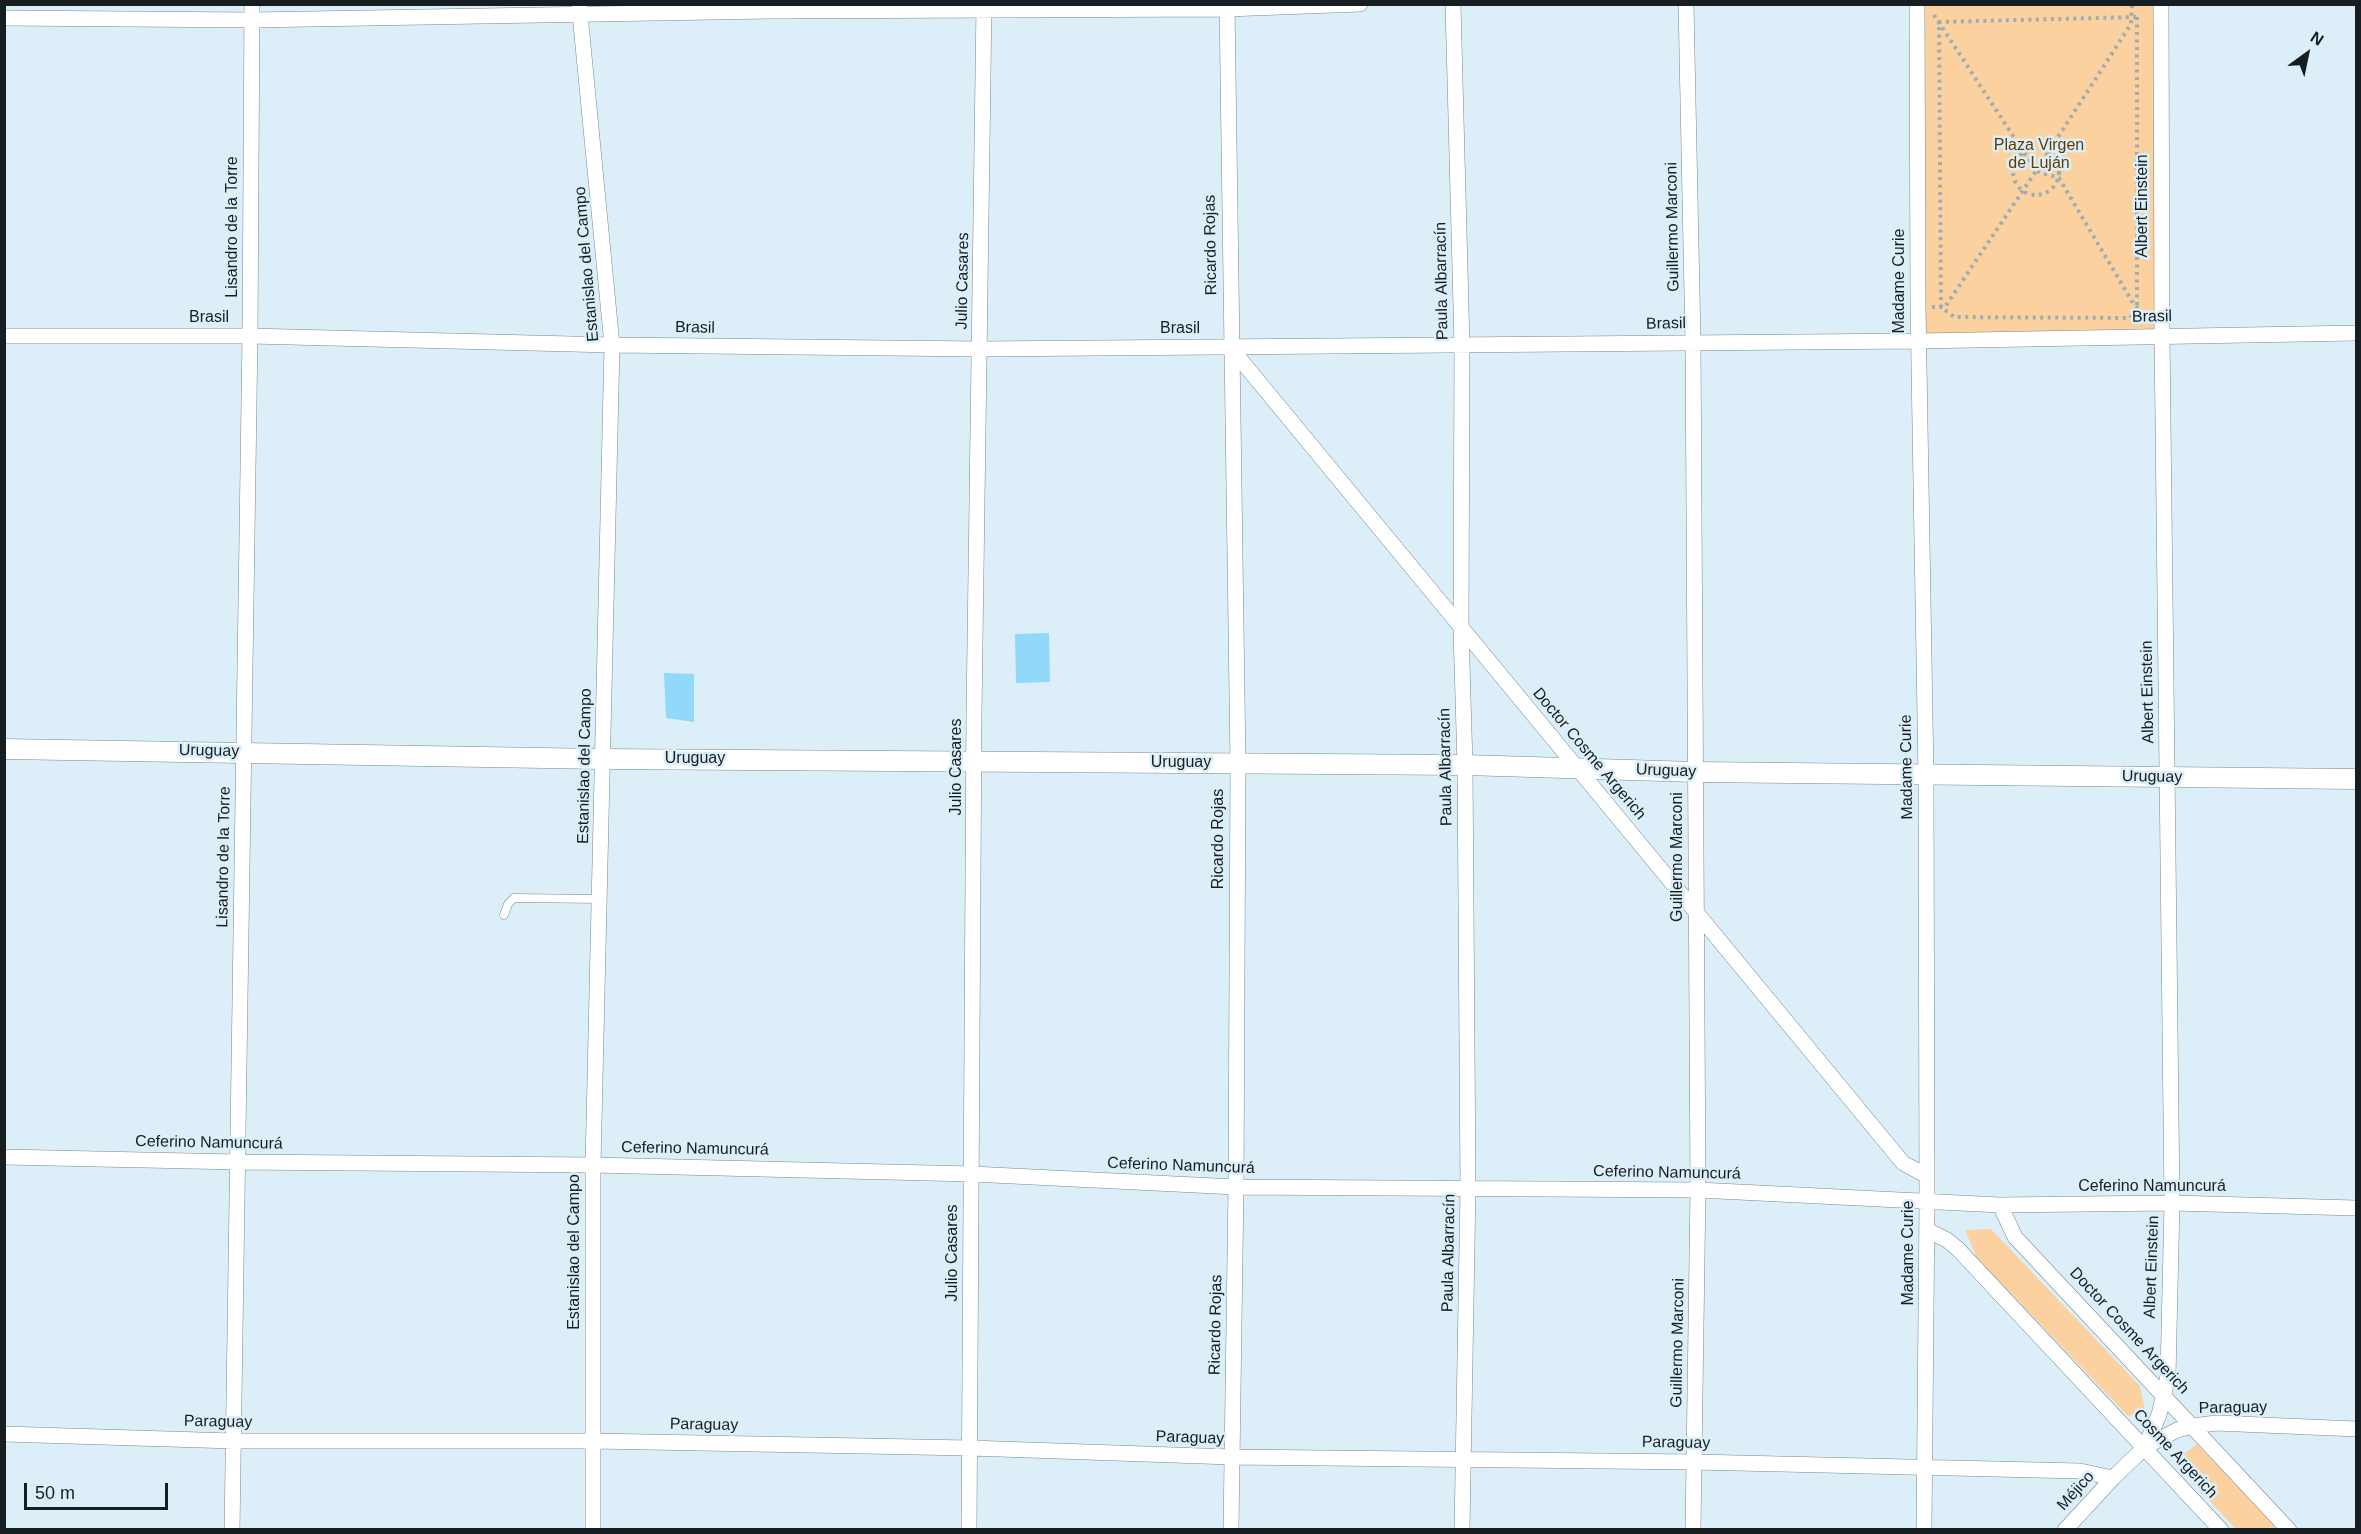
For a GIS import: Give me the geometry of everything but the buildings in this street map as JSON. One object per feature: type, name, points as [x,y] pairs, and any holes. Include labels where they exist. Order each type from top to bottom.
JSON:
[{"type":"street","points":[[4,18],[252,12],[1227,7],[1360,4]]},
{"type":"street","name":"Paula Albarracín","points":[[1453,4],[1462,345],[1461,629],[1465,765],[1468,1188],[1462,1530]]},
{"type":"street","name":"Guillermo Marconi","points":[[1686,4],[1693,342],[1698,1190],[1693,1530]]},
{"type":"street","name":"Albert Einstein","points":[[2145,1447],[2165,1395],[2172,1203],[2162,335],[2161,4]]},
{"type":"street","name":"Julio Casares","points":[[969,1530],[976,761],[974,714],[981,349],[984,7]]},
{"type":"street","name":"Ricardo Rojas","points":[[1227,7],[1230,347],[1238,764],[1236,1187],[1231,1530]]},
{"type":"street","name":"Madame Curie","points":[[1923,8],[1918,341],[1926,775],[1927,1230],[1924,1530]]},
{"type":"street","name":"Estanislao del Campo","points":[[580,10],[612,345],[593,1165],[593,1530]]},
{"type":"street","name":"Lisandro de la Torre","points":[[232,1530],[250,336],[252,12]]},
{"type":"street","name":"Brasil","points":[[4,336],[250,336],[612,345],[981,349],[1918,341],[2356,333]]},
{"type":"street","name":"Doctor Cosme Argerich","points":[[1230,347],[1903,1162],[1927,1176]]},
{"type":"street","name":"Uruguay","points":[[4,749],[603,759],[1465,765],[1696,772],[2356,779]]},
{"type":"street","name":"Ceferino Namuncurá","points":[[4,1157],[238,1162],[593,1165],[972,1174],[1236,1187],[1698,1190],[2000,1205],[2172,1203],[2356,1208]]},
{"type":"street","name":"Doctor Cosme Argerich","points":[[2000,1205],[2015,1237],[2289,1530]]},
{"type":"street","name":"Cosme Argerich","points":[[1927,1230],[1947,1240],[1958,1249],[2221,1530]]},
{"type":"street","name":"Paraguay","points":[[4,1434],[234,1441],[594,1441],[970,1448],[1232,1457],[1695,1462],[2080,1471],[2113,1478],[2145,1447],[2177,1430],[2193,1426],[2216,1423],[2356,1429]]},
{"type":"street","name":"Méjico","points":[[2065,1530],[2113,1478]]},
{"type":"lane","points":[[504,915],[508,904],[514,898],[600,899]]},
{"type":"path","points":[[1918,307],[1945,307],[2131,24],[2132,4]]},
{"type":"path","points":[[1923,8],[1940,22],[2036,171],[2059,178]]},
{"type":"path","points":[[1940,22],[2137,17],[2137,308],[2130,318],[1954,317],[1941,307]]},
{"type":"path","points":[[1940,22],[1941,307]]},
{"type":"path","points":[[2059,178],[2046,193],[2032,195],[2016,183],[2013,170],[2018,158],[2024,152],[2038,148],[2048,152],[2058,164],[2059,178],[2137,308],[2162,335]]},
{"type":"green space","name":"Plaza Virgen de Luján","points":[[1917,5],[2161,5],[2162,335],[1918,341]]},
{"type":"green space","points":[[1991,1229],[2140,1386],[2145,1411],[2128,1416],[1977,1258],[1965,1230]]},
{"type":"green space","points":[[2197,1444],[2280,1529],[2236,1529],[2173,1462]]}]
